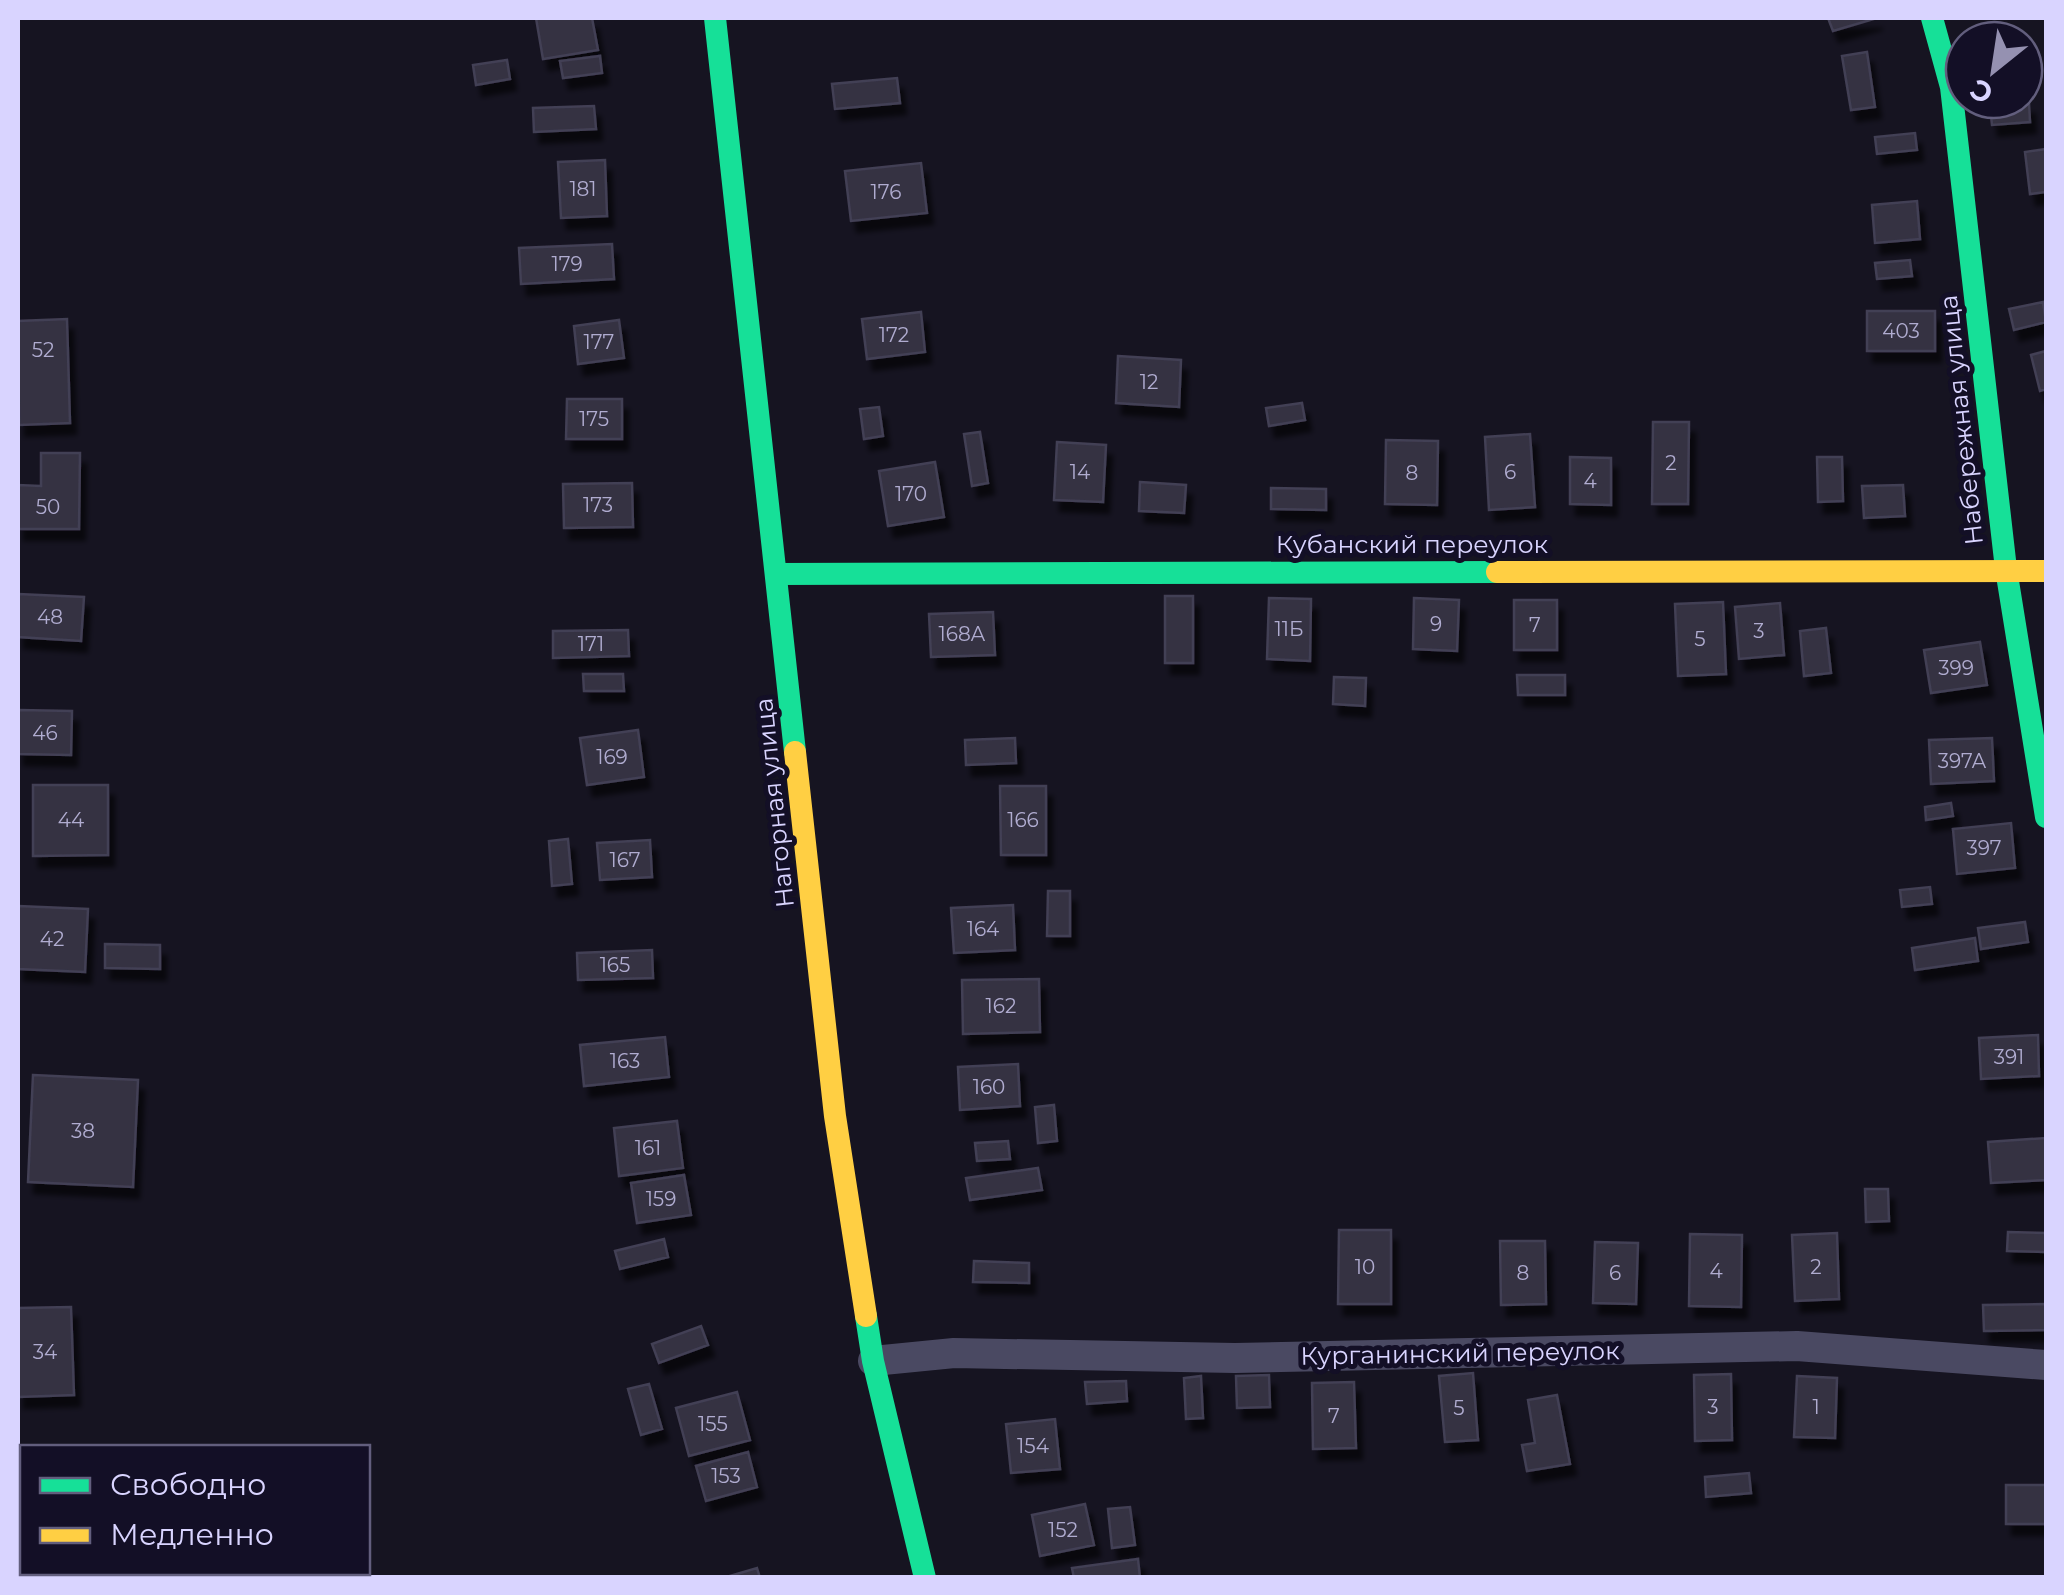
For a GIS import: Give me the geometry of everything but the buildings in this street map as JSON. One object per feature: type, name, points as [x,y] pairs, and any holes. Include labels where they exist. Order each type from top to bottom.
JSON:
[{"type":"street","name":"Нагорная улица","points":[[715,18],[835,1116],[873,1361],[924,1578]]},
{"type":"street","name":"Набережная улица","points":[[1932,18],[1952,86],[2006,569],[2046,817]]},
{"type":"street","name":"Кубанский переулок","points":[[777,574],[2046,571]]},
{"type":"street","name":"Курганинский переулок","points":[[873,1361],[954,1353],[1235,1358],[1797,1346],[2046,1365]]},
{"type":"traffic: fast","points":[[715,18],[795,752]]},
{"type":"traffic: fast","points":[[1932,18],[1951,87],[2006,569],[2046,817]]},
{"type":"traffic: fast","points":[[777,574],[1497,572]]},
{"type":"traffic: fast","points":[[866,1316],[873,1361],[925,1578]]},
{"type":"traffic: slow","points":[[1497,572],[2046,571]]},
{"type":"traffic: slow","points":[[795,752],[835,1116],[866,1316]]}]
